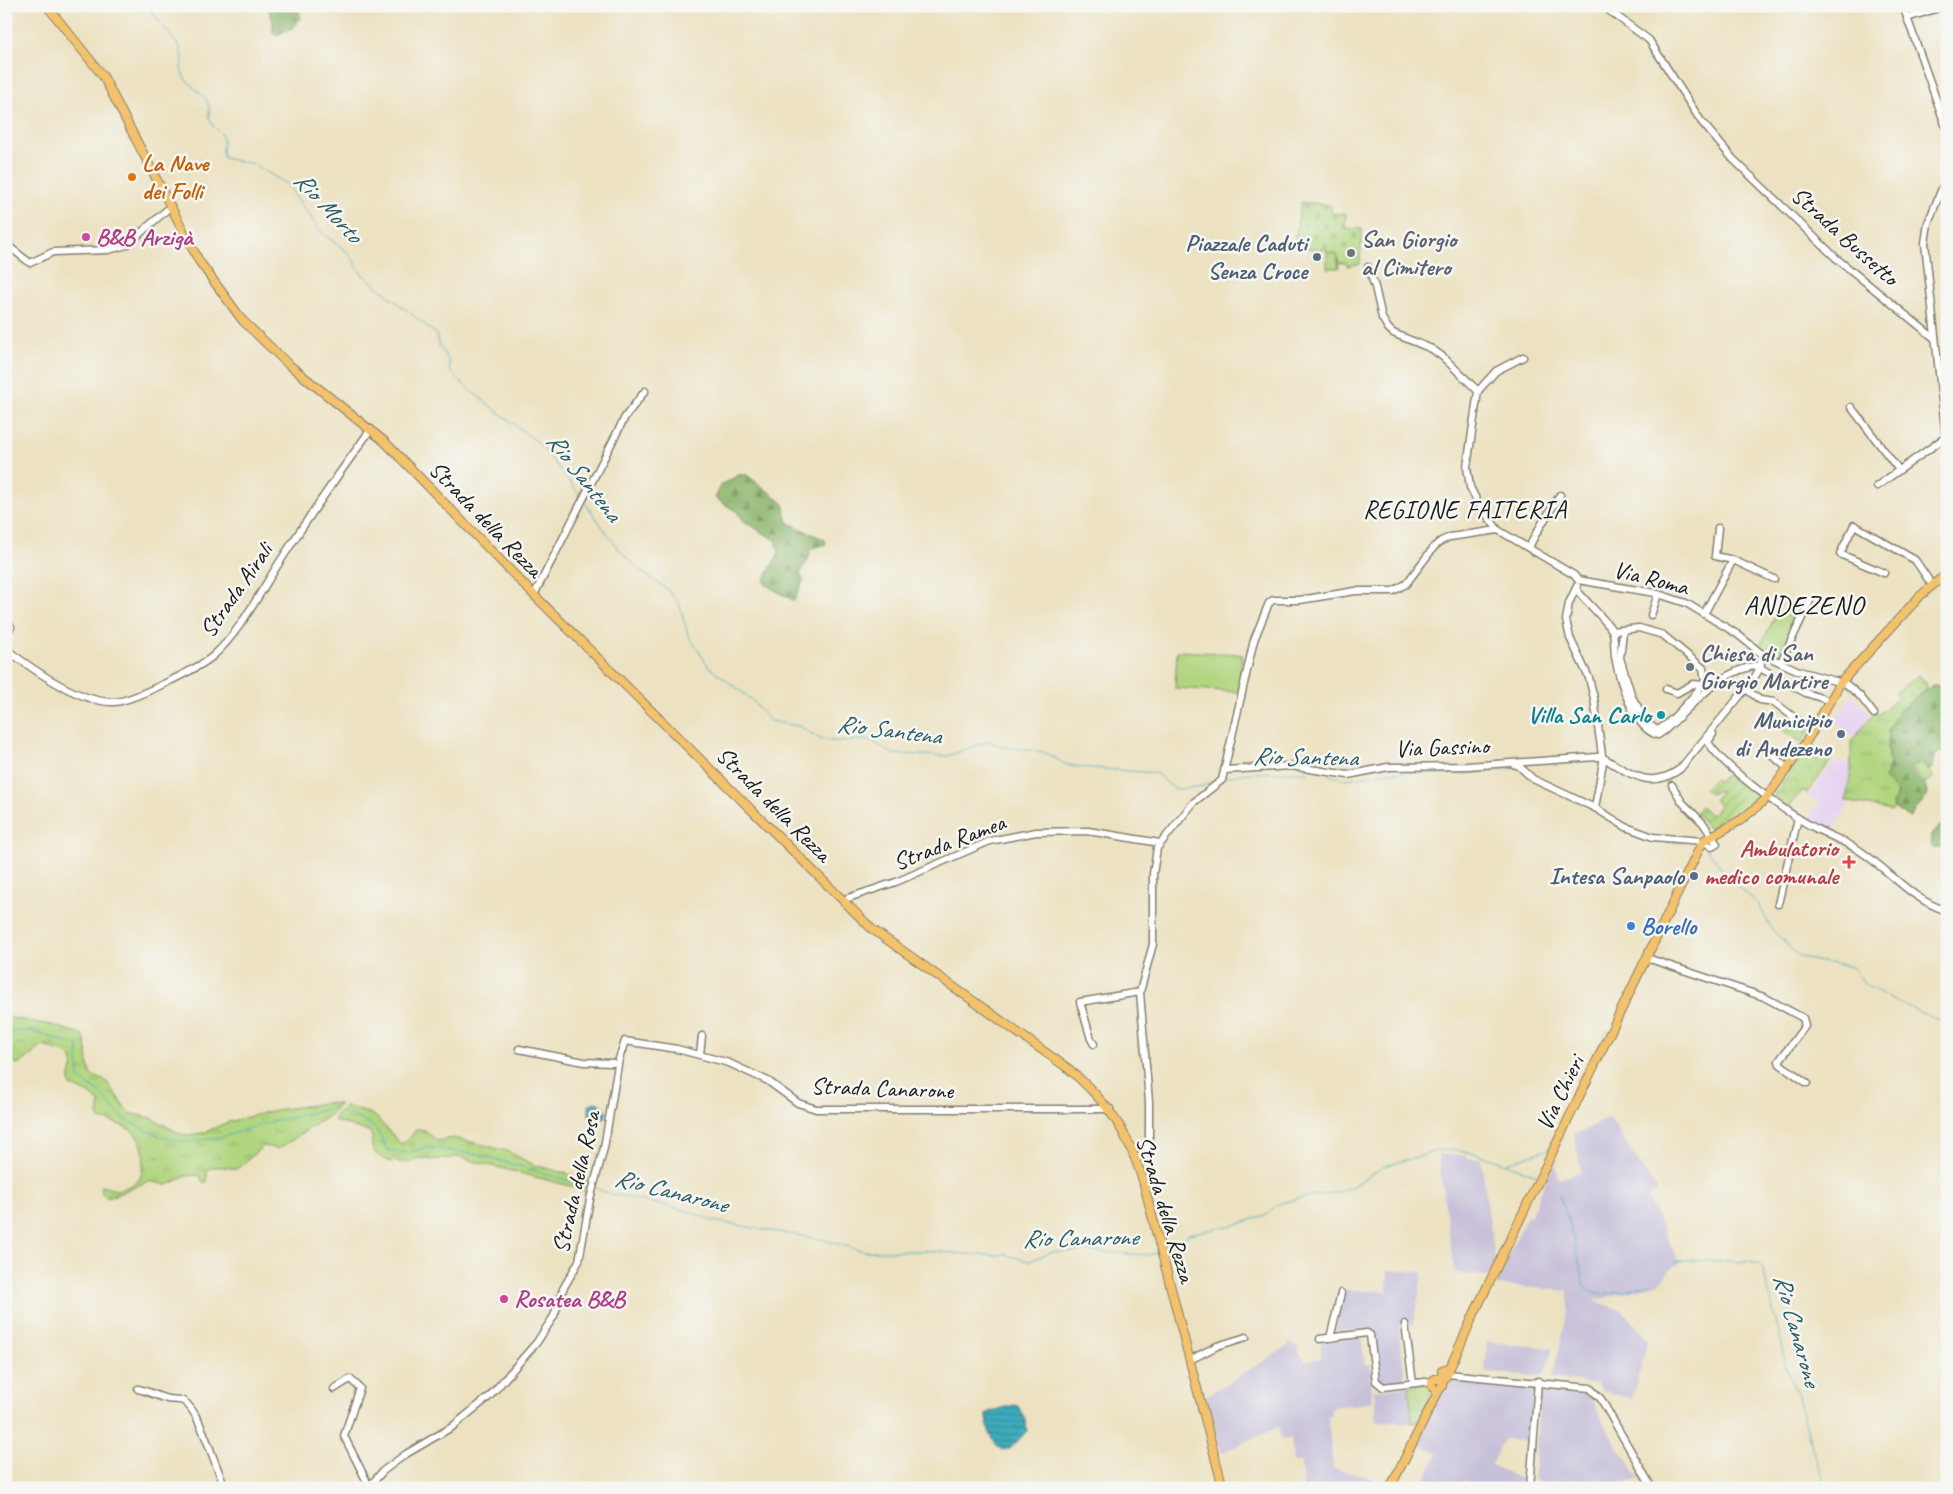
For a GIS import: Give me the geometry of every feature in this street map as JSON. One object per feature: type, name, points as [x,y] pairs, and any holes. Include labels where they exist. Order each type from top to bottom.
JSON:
[{"type":"main road","name":"Strada della Rezza","points":[[47,6],[103,76],[199,261],[244,321],[288,364],[371,429],[534,595],[842,900],[890,944],[1069,1069],[1092,1089],[1110,1109],[1136,1160],[1223,1488]]},
{"type":"main road","points":[[1703,841],[1745,817],[1768,797],[1813,732],[1841,682],[1941,579]]},
{"type":"main road","name":"Via Chieri","points":[[1390,1488],[1435,1385],[1449,1370],[1703,841]]},
{"type":"street","points":[[1903,6],[1947,130]]},
{"type":"street","points":[[1906,18],[1945,6]]},
{"type":"street","name":"Strada Bussetto","points":[[1602,7],[1649,40],[1701,121],[1733,159],[1836,258],[1934,338]]},
{"type":"street","points":[[1947,176],[1928,223],[1925,243],[1947,447]]},
{"type":"street","points":[[11,248],[30,263],[53,252],[116,249],[135,240],[170,207]]},
{"type":"street","points":[[1368,267],[1382,318],[1388,328],[1394,333],[1432,349],[1443,357],[1478,391]]},
{"type":"street","points":[[1523,356],[1496,371],[1478,391],[1466,467],[1478,503],[1498,530],[1574,575],[1578,580],[1566,612],[1567,628],[1592,686],[1603,767],[1596,808]]},
{"type":"street","points":[[534,595],[625,417],[645,391]]},
{"type":"street","points":[[1851,407],[1899,470]]},
{"type":"street","name":"Strada Airali","points":[[6,649],[60,685],[89,696],[113,702],[138,695],[201,665],[214,655],[241,621],[316,507],[371,429]]},
{"type":"street","points":[[1877,486],[1946,437]]},
{"type":"street","points":[[1529,548],[1544,518],[1551,511],[1560,494]]},
{"type":"street","points":[[1884,573],[1840,554],[1854,525],[1915,560],[1941,579]]},
{"type":"street","points":[[1718,528],[1715,556],[1732,560],[1774,579]]},
{"type":"street","points":[[1136,1160],[1145,1152],[1149,1143],[1150,1127],[1140,992],[1154,944],[1154,860],[1160,843],[1194,802],[1223,775],[1254,640],[1270,601],[1300,600],[1355,591],[1393,591],[1406,584],[1434,547],[1441,541],[1450,537],[1498,530]]},
{"type":"street","points":[[1704,614],[1732,560]]},
{"type":"street","name":"Via Roma","points":[[1578,580],[1658,594],[1686,603],[1737,634],[1762,654],[1799,671],[1841,682]]},
{"type":"street","points":[[1576,589],[1612,631],[1615,657],[1622,684],[1643,727],[1658,735],[1717,682],[1726,675],[1741,668],[1760,666],[1773,676],[1806,693],[1830,701]]},
{"type":"street","points":[[1651,615],[1658,594]]},
{"type":"street","points":[[1781,662],[1810,601]]},
{"type":"street","points":[[6,620],[11,627]]},
{"type":"street","points":[[1612,631],[1623,632],[1639,628],[1663,635],[1703,668],[1705,681],[1702,686],[1664,726],[1657,730],[1649,725],[1635,704],[1620,653],[1623,632]]},
{"type":"street","points":[[1690,652],[1708,666],[1709,680],[1696,702]]},
{"type":"street","points":[[1602,757],[1624,770],[1647,780],[1670,777],[1680,769],[1746,689],[1760,666],[1762,654]]},
{"type":"street","points":[[1717,682],[1723,672]]},
{"type":"street","points":[[1841,682],[1860,696],[1874,714]]},
{"type":"street","points":[[1666,689],[1677,693],[1693,684],[1702,686]]},
{"type":"street","points":[[1746,689],[1760,700],[1774,702],[1813,732]]},
{"type":"street","points":[[1732,706],[1708,742],[1716,753],[1768,797],[1798,818],[1849,844],[1874,861],[1916,897],[1947,911]]},
{"type":"street","points":[[1762,747],[1788,769]]},
{"type":"street","name":"Via Gassino","points":[[1223,775],[1291,766],[1348,775],[1388,767],[1509,763],[1602,757]]},
{"type":"street","points":[[1528,774],[1523,766],[1529,761]]},
{"type":"street","points":[[1509,763],[1519,766],[1528,774],[1596,808],[1618,824],[1652,836],[1703,841]]},
{"type":"street","points":[[1672,785],[1687,808],[1694,813],[1712,836]]},
{"type":"street","points":[[1778,904],[1798,818]]},
{"type":"street","name":"Strada Ramea","points":[[842,900],[896,882],[990,841],[1036,832],[1088,831],[1160,843]]},
{"type":"street","points":[[1647,958],[1764,997],[1803,1018],[1805,1026],[1779,1061],[1780,1064],[1807,1083]]},
{"type":"street","points":[[1094,1044],[1091,1040],[1080,1002],[1140,992]]},
{"type":"street","points":[[700,1054],[702,1036]]},
{"type":"street","name":"Strada Canarone","points":[[617,1063],[625,1041],[628,1040],[700,1054],[729,1063],[768,1081],[798,1103],[816,1109],[1110,1109]]},
{"type":"street","points":[[519,1049],[584,1062],[617,1063]]},
{"type":"street","name":"Strada della Rosa","points":[[369,1487],[383,1471],[406,1454],[452,1427],[490,1396],[537,1342],[554,1316],[563,1289],[579,1261],[593,1188],[604,1148],[617,1063]]},
{"type":"street","points":[[1330,1338],[1341,1293]]},
{"type":"street","points":[[1405,1324],[1413,1384]]},
{"type":"street","points":[[1320,1339],[1370,1335],[1378,1385],[1383,1387],[1413,1384],[1435,1385]]},
{"type":"street","points":[[1190,1360],[1217,1346],[1246,1337]]},
{"type":"street","points":[[1449,1370],[1590,1388],[1601,1399],[1652,1488]]},
{"type":"street","points":[[334,1389],[350,1379],[360,1388],[344,1436],[369,1487]]},
{"type":"street","points":[[1530,1488],[1538,1381]]},
{"type":"street","points":[[138,1389],[168,1399],[184,1401],[188,1405],[200,1421],[217,1472],[226,1488]]},
{"type":"shaded area","points":[[1852,695],[1872,716],[1854,738],[1834,721]]},
{"type":"shaded area","points":[[1832,763],[1851,763],[1851,769],[1846,810],[1832,830],[1809,818],[1818,803],[1807,796]]},
{"type":"shaded area","points":[[1609,1117],[1658,1191],[1647,1196],[1680,1264],[1674,1266],[1658,1284],[1594,1301],[1622,1310],[1648,1339],[1632,1399],[1602,1391],[1596,1382],[1588,1383],[1552,1378],[1568,1311],[1568,1291],[1496,1285],[1527,1216],[1530,1217],[1555,1162],[1559,1179],[1581,1172],[1574,1133],[1585,1130]]},
{"type":"shaded area","points":[[1438,1154],[1462,1155],[1471,1159],[1481,1158],[1495,1261],[1489,1276],[1459,1274],[1454,1271]]},
{"type":"shaded area","points":[[1388,1270],[1423,1272],[1413,1325],[1399,1326],[1405,1380],[1384,1383],[1379,1380],[1372,1329],[1336,1333],[1335,1330],[1345,1290],[1387,1291]]},
{"type":"shaded area","points":[[1361,1337],[1365,1365],[1370,1364],[1373,1382],[1370,1383],[1372,1399],[1369,1403],[1331,1407],[1331,1415],[1328,1416],[1333,1468],[1374,1479],[1388,1485],[1386,1488],[1303,1488],[1301,1462],[1293,1462],[1291,1438],[1280,1439],[1279,1427],[1221,1453],[1206,1396],[1287,1347],[1290,1342],[1298,1347],[1298,1351],[1306,1361],[1321,1358],[1321,1341]]},
{"type":"shaded area","points":[[1487,1342],[1552,1348],[1545,1374],[1538,1376],[1485,1373]]},
{"type":"shaded area","points":[[1448,1377],[1534,1385],[1532,1442],[1503,1440],[1491,1465],[1527,1482],[1527,1488],[1478,1488],[1464,1481],[1460,1488],[1421,1488],[1438,1453],[1417,1443]]},
{"type":"shaded area","points":[[1409,1386],[1412,1423],[1377,1421],[1374,1390]]},
{"type":"shaded area","points":[[1540,1388],[1588,1390],[1607,1430],[1640,1480],[1594,1487],[1559,1481],[1558,1485],[1534,1480]]},
{"type":"green space","points":[[267,6],[297,6],[301,17],[294,27],[277,35],[273,33],[273,21]]},
{"type":"green space","points":[[1301,202],[1331,205],[1331,213],[1346,214],[1345,228],[1362,229],[1360,264],[1347,266],[1347,263],[1339,263],[1337,254],[1327,252],[1327,250],[1294,247]]},
{"type":"green space","points":[[1327,252],[1337,254],[1339,268],[1327,268]]},
{"type":"green space","points":[[739,475],[747,475],[784,504],[785,516],[789,523],[825,540],[826,544],[810,549],[808,561],[800,574],[803,581],[794,601],[766,585],[764,581],[779,552],[775,540],[744,521],[737,512],[715,498],[722,484]]},
{"type":"green space","points":[[1778,611],[1799,621],[1781,657],[1760,646]]},
{"type":"green space","points":[[1177,651],[1242,654],[1240,692],[1175,688]]},
{"type":"green space","points":[[1919,675],[1927,684],[1926,689],[1896,717],[1888,734],[1887,744],[1890,764],[1887,782],[1894,786],[1898,793],[1892,804],[1893,808],[1891,811],[1846,801],[1851,769],[1851,742],[1875,712],[1878,715],[1898,697],[1895,693]]},
{"type":"green space","points":[[1933,685],[1942,685],[1947,691],[1947,747],[1935,756],[1933,768],[1928,770],[1918,763],[1911,767],[1915,775],[1925,786],[1927,794],[1925,799],[1909,817],[1893,808],[1892,804],[1898,793],[1884,779],[1890,764],[1888,756],[1888,731],[1897,712]]},
{"type":"green space","points":[[1789,714],[1810,731],[1801,743],[1779,727]]},
{"type":"green space","points":[[1810,745],[1832,759],[1807,793],[1802,790],[1788,808],[1773,797]]},
{"type":"green space","points":[[1921,761],[1934,777],[1925,783],[1913,768]]},
{"type":"green space","points":[[1732,771],[1759,796],[1744,811],[1711,829],[1708,828],[1696,812],[1700,807],[1711,815],[1719,806],[1714,799],[1720,792],[1718,790],[1710,794],[1704,789],[1714,779],[1718,781]]},
{"type":"green space","points":[[1947,810],[1947,845],[1934,849],[1931,847],[1932,835],[1943,823]]},
{"type":"green space","points":[[6,1017],[51,1025],[82,1034],[86,1044],[91,1075],[106,1081],[129,1113],[152,1118],[180,1134],[203,1133],[228,1122],[275,1110],[327,1103],[340,1104],[330,1115],[278,1149],[263,1146],[237,1169],[218,1167],[207,1170],[207,1182],[203,1182],[199,1175],[186,1176],[168,1185],[149,1181],[108,1198],[102,1193],[101,1186],[117,1190],[130,1186],[140,1179],[144,1160],[138,1137],[125,1127],[100,1119],[98,1115],[100,1103],[88,1093],[71,1086],[70,1078],[73,1063],[70,1055],[43,1046],[21,1063],[17,1064],[6,1058]]},
{"type":"green space","points":[[346,1106],[374,1115],[401,1144],[407,1141],[417,1129],[425,1130],[437,1141],[452,1138],[476,1143],[507,1151],[534,1165],[590,1180],[591,1190],[588,1194],[578,1188],[458,1157],[431,1160],[419,1158],[408,1163],[387,1161],[377,1155],[372,1148],[370,1132],[335,1121],[334,1117]]},
{"type":"green space","points":[[1430,1385],[1431,1394],[1417,1423],[1412,1423],[1409,1386]]},
{"type":"water","points":[[594,1102],[606,1109],[605,1118],[589,1116],[589,1105]]},
{"type":"water","points":[[1014,1405],[1018,1406],[1026,1421],[1027,1431],[1010,1449],[1002,1450],[990,1434],[986,1414]]},
{"type":"waterway","name":"Rio Morto","points":[[150,6],[153,14],[179,46],[183,59],[181,69],[185,79],[205,98],[209,106],[209,117],[213,126],[221,134],[224,158],[253,164],[287,184],[321,232],[349,253],[362,274],[436,334],[439,345],[449,361],[450,371],[466,387],[541,445],[582,498]]},
{"type":"waterway","name":"Rio Santena","points":[[584,501],[619,550],[640,571],[668,590],[679,603],[688,635],[709,667],[751,699],[770,721],[799,726],[820,739],[839,742],[872,741],[893,754],[948,756],[988,741],[1003,747],[1044,752],[1065,764],[1078,767],[1156,773],[1173,788],[1203,786],[1216,780]]},
{"type":"waterway","name":"Rio Santena","points":[[1329,775],[1346,779],[1390,772],[1467,774],[1513,768]]},
{"type":"waterway","name":"Rio Santena","points":[[1225,777],[1247,773],[1308,772]]},
{"type":"waterway","name":"Rio Santena","points":[[1628,831],[1657,842],[1682,842]]},
{"type":"waterway","name":"Rio Santena","points":[[1706,848],[1731,880],[1758,904],[1773,931],[1799,956],[1852,967],[1869,987],[1904,1005],[1947,1023]]},
{"type":"waterway","points":[[1507,1163],[1549,1149],[1607,1030]]},
{"type":"waterway","points":[[6,1032],[30,1031],[78,1046],[79,1079],[99,1092],[122,1118],[161,1137],[187,1142],[219,1138],[270,1122],[333,1108]]},
{"type":"waterway","points":[[339,1111],[374,1128],[379,1133],[387,1150],[408,1153],[426,1147],[481,1155],[591,1187]]},
{"type":"waterway","name":"Rio Canarone","points":[[1166,1251],[1189,1234],[1242,1223],[1268,1214],[1278,1204],[1309,1196],[1335,1193],[1351,1187],[1385,1166],[1437,1151],[1453,1150],[1475,1153],[1537,1175]]},
{"type":"waterway","name":"Rio Canarone","points":[[595,1188],[608,1193],[688,1211],[713,1221],[825,1240],[863,1251],[931,1251],[1006,1255],[1029,1261],[1052,1252],[1086,1251],[1145,1255],[1160,1253]]},
{"type":"waterway","name":"Rio Canarone","points":[[1559,1194],[1572,1231],[1585,1287],[1592,1291],[1608,1294],[1651,1284]]},
{"type":"waterway","name":"Rio Canarone","points":[[1673,1262],[1688,1260],[1750,1262],[1758,1264],[1763,1270],[1784,1353],[1785,1367],[1797,1393],[1812,1448],[1827,1488]]},
{"type":"place","name":"La Nave dei Folli","points":[[132,177]]},
{"type":"place","name":"B&B Arzigà","points":[[86,237]]},
{"type":"place","name":"San Giorgio al Cimitero","points":[[1351,253]]},
{"type":"place","name":"Piazzale Caduti Senza Croce","points":[[1317,257]]},
{"type":"place","name":"Chiesa di San Giorgio Martire","points":[[1690,667]]},
{"type":"place","name":"Villa San Carlo","points":[[1661,715]]},
{"type":"place","name":"Municipio di Andezeno","points":[[1841,734]]},
{"type":"place","name":"Ambulatorio medico comunale","points":[[1849,862]]},
{"type":"place","name":"Intesa Sanpaolo","points":[[1694,876]]},
{"type":"place","name":"Borello","points":[[1631,926]]},
{"type":"place","name":"Rosatea B&B","points":[[504,1299]]},
{"type":"district","name":"REGIONE FAITERIA","points":[[1465,510]]},
{"type":"district","name":"ANDEZENO","points":[[1804,605]]}]
